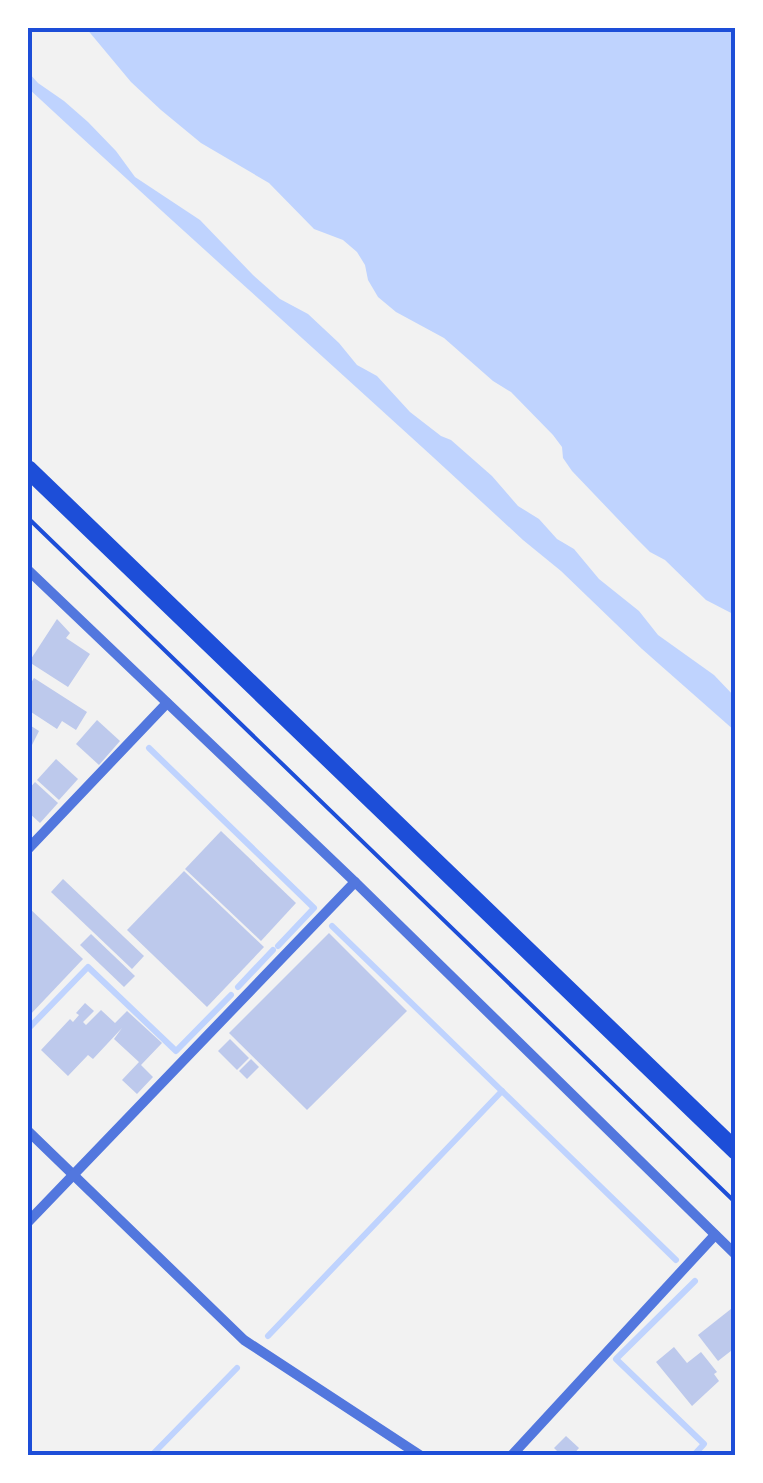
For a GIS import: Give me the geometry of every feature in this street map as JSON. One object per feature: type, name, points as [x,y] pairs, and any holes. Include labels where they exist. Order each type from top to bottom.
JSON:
[{"type":"main road","points":[[28,468],[736,1151]]},
{"type":"street","points":[[28,570],[736,1254]]},
{"type":"street","points":[[28,850],[167,703]]},
{"type":"street","points":[[28,1222],[354,882]]},
{"type":"street","points":[[28,1132],[244,1340],[421,1456]]},
{"type":"street","points":[[511,1456],[715,1235]]},
{"type":"path","points":[[28,518],[736,1203]]},
{"type":"water","points":[[86,28],[735,28],[735,615],[706,600],[665,560],[650,552],[572,471],[553,435],[511,392],[444,338],[396,312],[378,297],[357,252],[343,240],[314,229],[269,183],[201,143],[161,110],[131,82]]},
{"type":"water","points":[[28,72],[88,122],[135,177],[200,220],[280,299],[308,314],[357,365],[377,376],[410,412],[451,440],[492,476],[518,506],[574,549],[599,579],[639,611],[658,635],[714,675],[735,697],[735,731],[28,88]]},
{"type":"building","points":[[57,619],[70,633],[66,638],[90,654],[68,687],[29,662]]},
{"type":"building","points":[[34,678],[87,712],[76,730],[62,721],[57,729],[28,710],[28,688]]},
{"type":"building","points":[[97,720],[120,741],[99,765],[76,744]]},
{"type":"building","points":[[28,724],[39,731],[28,753]]},
{"type":"building","points":[[56,759],[78,779],[59,800],[37,780]]},
{"type":"building","points":[[35,782],[58,803],[40,823],[28,812],[28,790]]},
{"type":"building","points":[[221,831],[296,903],[261,941],[185,869]]},
{"type":"building","points":[[184,871],[264,947],[207,1007],[127,930]]},
{"type":"building","points":[[63,879],[144,956],[132,969],[51,892]]},
{"type":"building","points":[[28,907],[83,959],[28,1017]]},
{"type":"building","points":[[329,933],[407,1011],[307,1110],[229,1033]]},
{"type":"building","points":[[91,934],[135,976],[124,987],[80,945]]},
{"type":"building","points":[[85,1003],[94,1011],[83,1022],[86,1025],[101,1010],[115,1023],[127,1011],[162,1043],[141,1065],[153,1077],[137,1094],[122,1080],[139,1062],[114,1039],[122,1028],[93,1059],[88,1055],[68,1076],[41,1050],[70,1019],[73,1022]]},
{"type":"building","points":[[230,1039],[249,1058],[237,1070],[218,1051]]},
{"type":"building","points":[[251,1059],[259,1067],[247,1079],[239,1071]]},
{"type":"building","points":[[736,1305],[736,1347],[718,1361],[698,1335]]},
{"type":"building","points":[[674,1347],[687,1363],[701,1352],[717,1372],[714,1374],[719,1381],[692,1406],[656,1362]]},
{"type":"building","points":[[566,1436],[579,1448],[572,1456],[562,1456],[554,1448]]},
{"type":"waterway","points":[[149,748],[314,908],[278,946]]},
{"type":"waterway","points":[[332,926],[676,1260]]},
{"type":"waterway","points":[[238,987],[273,950]]},
{"type":"waterway","points":[[28,1029],[88,967],[176,1051],[231,995]]},
{"type":"waterway","points":[[268,1336],[502,1091]]},
{"type":"waterway","points":[[693,1456],[704,1444],[616,1359],[695,1281]]},
{"type":"waterway","points":[[151,1456],[237,1368]]}]
